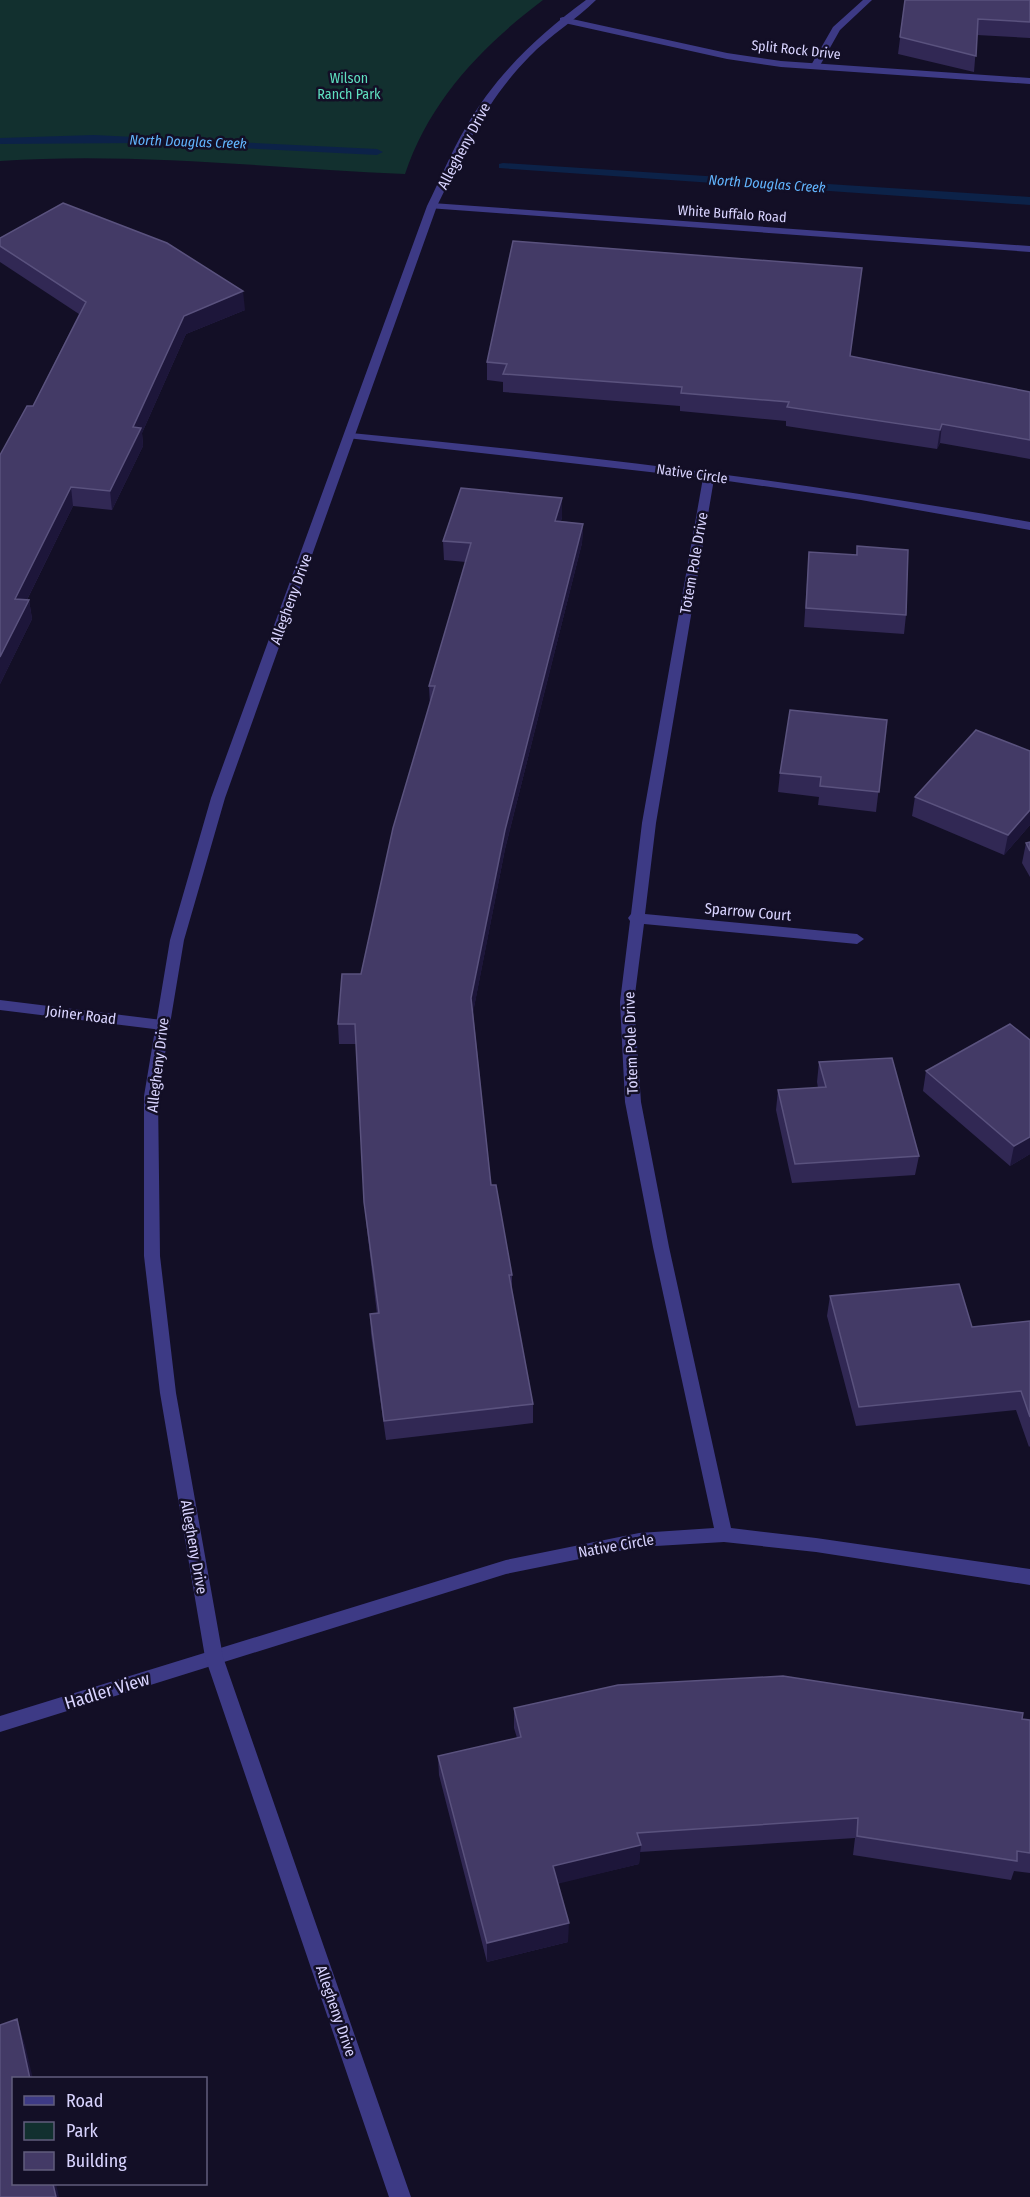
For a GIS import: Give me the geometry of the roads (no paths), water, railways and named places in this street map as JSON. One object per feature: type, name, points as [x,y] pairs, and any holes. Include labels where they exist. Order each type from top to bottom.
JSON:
[{"type":"street","name":"Allegheny Drive","points":[[400,2197],[214,1657],[168,1393],[152,1256],[151,1096],[177,940],[218,798],[351,436],[432,206],[471,126],[491,95],[529,52],[563,20],[592,0]]},
{"type":"street","points":[[814,67],[836,29],[868,0]]},
{"type":"street","name":"Split Rock Drive","points":[[563,20],[727,56],[814,67],[1030,81]]},
{"type":"street","name":"White Buffalo Road","points":[[432,206],[1030,249]]},
{"type":"street","name":"Native Circle","points":[[351,436],[549,454],[948,510],[1030,526]]},
{"type":"street","name":"Totem Pole Drive","points":[[710,476],[649,823],[635,918],[627,1002],[633,1102],[660,1247],[724,1535]]},
{"type":"street","name":"Sparrow Court","points":[[635,918],[857,939]]},
{"type":"street","name":"Joiner Road","points":[[0,1005],[162,1025]]},
{"type":"street","name":"Native Circle","points":[[214,1657],[507,1567],[639,1540],[724,1535],[816,1545],[1030,1577]]},
{"type":"street","name":"Hadler View","points":[[0,1724],[214,1657]]},
{"type":"waterway","name":"North Douglas Creek","points":[[0,141],[141,139],[377,152]]},
{"type":"waterway","name":"North Douglas Creek","points":[[503,166],[1030,201]]},
{"type":"park label","name":"Wilson Ranch Park","points":[[349,86]]}]
